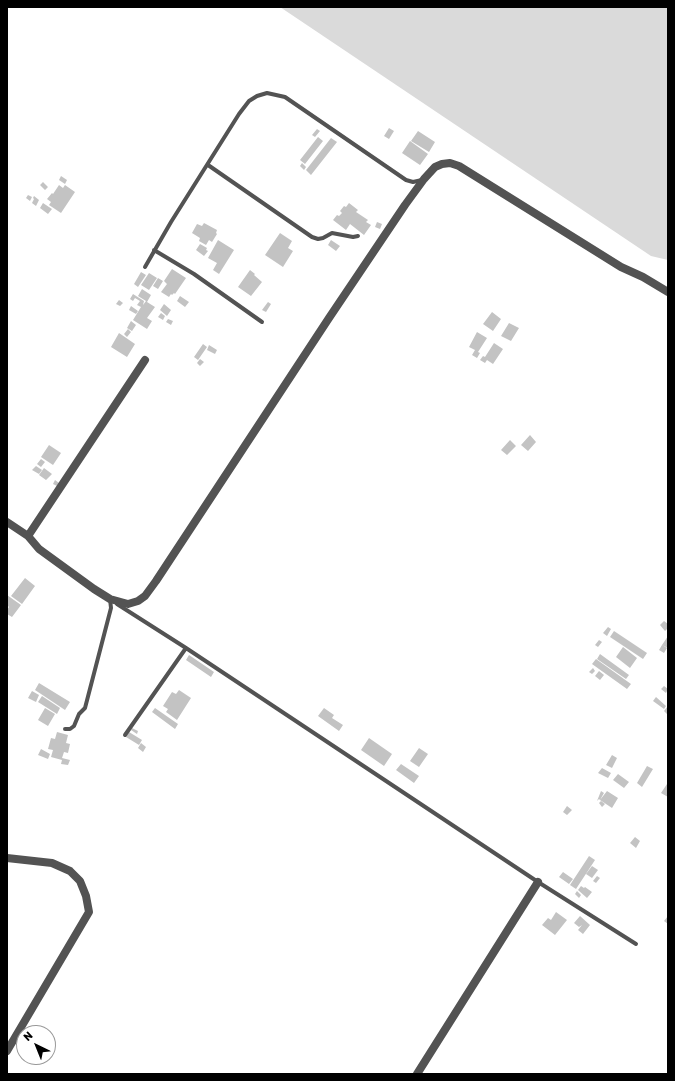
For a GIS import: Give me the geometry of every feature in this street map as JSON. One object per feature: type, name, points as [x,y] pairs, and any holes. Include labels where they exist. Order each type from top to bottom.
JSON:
[{"type":"street","points":[[7,522],[28,536],[39,549],[110,599],[128,604],[138,601],[149,590],[329,318],[424,179],[435,167],[442,164],[450,163],[459,166],[621,268],[643,277],[668,292]]},
{"type":"street","points":[[28,536],[145,360]]},
{"type":"street","points":[[7,858],[52,863],[70,871],[80,881],[86,896],[89,912],[7,1051]]},
{"type":"street","points":[[417,1074],[538,882]]},
{"type":"lane","points":[[145,267],[170,222],[240,114],[249,101],[257,96],[267,93],[285,98],[406,180],[418,182],[424,179]]},
{"type":"lane","points":[[208,165],[312,237],[318,239],[324,238],[332,233],[353,237],[358,236]]},
{"type":"lane","points":[[154,250],[194,274],[262,322]]},
{"type":"lane","points":[[110,599],[538,882],[636,944]]},
{"type":"lane","points":[[65,729],[70,729],[74,726],[79,714],[85,708],[111,608],[110,599]]},
{"type":"lane","points":[[125,735],[186,648]]},
{"type":"shaded area","points":[[280,7],[668,7],[668,260],[651,256]]},
{"type":"building","points":[[389,128],[394,131],[389,139],[384,136]]},
{"type":"building","points":[[317,129],[320,131],[315,137],[312,135]]},
{"type":"building","points":[[418,131],[435,142],[429,152],[411,141]]},
{"type":"building","points":[[318,137],[323,141],[305,164],[300,160]]},
{"type":"building","points":[[331,138],[337,142],[311,175],[306,170]]},
{"type":"building","points":[[410,141],[428,154],[420,165],[402,153]]},
{"type":"building","points":[[302,163],[306,167],[304,170],[300,166]]},
{"type":"building","points":[[61,176],[67,180],[65,184],[59,180]]},
{"type":"building","points":[[43,182],[48,187],[45,190],[40,185]]},
{"type":"building","points":[[59,185],[63,188],[65,185],[75,192],[61,213],[49,205],[51,202],[47,199],[52,193],[53,194]]},
{"type":"building","points":[[28,195],[32,197],[30,201],[26,198]]},
{"type":"building","points":[[34,196],[39,200],[36,206],[32,203]]},
{"type":"building","points":[[43,203],[52,209],[48,214],[40,208]]},
{"type":"building","points":[[349,203],[358,210],[356,212],[368,220],[366,222],[371,225],[364,235],[350,224],[346,230],[333,220],[337,215],[339,216],[342,213],[340,211]]},
{"type":"building","points":[[377,222],[382,224],[380,229],[375,227]]},
{"type":"building","points":[[204,223],[217,230],[217,234],[212,242],[209,240],[206,245],[199,241],[200,238],[192,233],[197,224],[202,226]]},
{"type":"building","points":[[280,233],[292,241],[288,248],[293,251],[283,267],[265,255]]},
{"type":"building","points":[[218,240],[234,250],[219,274],[213,270],[217,263],[208,258]]},
{"type":"building","points":[[331,240],[340,246],[336,251],[328,245]]},
{"type":"building","points":[[200,244],[207,248],[206,250],[208,251],[204,256],[196,250]]},
{"type":"building","points":[[172,269],[186,278],[175,294],[171,294],[169,297],[161,292],[167,284],[164,281]]},
{"type":"building","points":[[250,270],[262,282],[251,296],[238,287]]},
{"type":"building","points":[[141,272],[146,275],[138,287],[134,284]]},
{"type":"building","points":[[149,273],[157,278],[149,290],[141,285]]},
{"type":"building","points":[[158,278],[163,281],[158,289],[153,286]]},
{"type":"building","points":[[142,289],[151,295],[147,302],[155,307],[147,318],[152,321],[147,329],[133,320],[141,307],[137,305],[140,301],[135,298],[133,301],[130,299],[133,294],[144,301],[143,305],[146,301],[138,296]]},
{"type":"building","points":[[180,296],[189,302],[185,307],[177,301]]},
{"type":"building","points":[[119,300],[123,303],[120,306],[116,304]]},
{"type":"building","points":[[268,302],[271,304],[266,312],[262,310]]},
{"type":"building","points":[[164,304],[171,310],[167,316],[160,310]]},
{"type":"building","points":[[131,306],[138,311],[136,314],[129,310]]},
{"type":"building","points":[[492,312],[501,319],[493,331],[483,324]]},
{"type":"building","points":[[161,313],[165,316],[163,320],[158,317]]},
{"type":"building","points":[[168,319],[173,321],[171,325],[166,322]]},
{"type":"building","points":[[131,321],[136,325],[132,331],[127,328]]},
{"type":"building","points":[[509,323],[519,328],[511,341],[501,336]]},
{"type":"building","points":[[128,329],[131,332],[127,337],[124,334]]},
{"type":"building","points":[[477,332],[487,338],[478,352],[480,353],[477,358],[472,355],[475,350],[469,347]]},
{"type":"building","points":[[119,333],[135,344],[127,357],[111,347]]},
{"type":"building","points":[[494,343],[503,349],[493,364],[487,360],[485,363],[480,360],[483,356],[485,357]]},
{"type":"building","points":[[203,344],[207,347],[198,360],[194,357]]},
{"type":"building","points":[[209,345],[217,350],[215,354],[207,350]]},
{"type":"building","points":[[200,359],[204,362],[200,366],[197,363]]},
{"type":"building","points":[[530,435],[536,442],[528,451],[521,445]]},
{"type":"building","points":[[510,440],[516,446],[507,455],[501,450]]},
{"type":"building","points":[[49,445],[61,453],[53,465],[41,457]]},
{"type":"building","points":[[41,459],[45,462],[41,467],[37,464]]},
{"type":"building","points":[[36,466],[42,470],[39,474],[32,470]]},
{"type":"building","points":[[44,468],[52,474],[46,480],[39,475]]},
{"type":"building","points":[[55,480],[59,483],[57,486],[53,484]]},
{"type":"building","points":[[25,578],[35,586],[22,604],[11,596]]},
{"type":"building","points":[[7,595],[21,605],[12,617],[7,614],[9,607],[7,605]]},
{"type":"building","points":[[664,621],[668,624],[668,628],[665,631],[660,625]]},
{"type":"building","points":[[608,627],[611,629],[607,636],[603,633]]},
{"type":"building","points":[[614,631],[647,653],[643,659],[610,637]]},
{"type":"building","points":[[668,636],[668,648],[662,645]]},
{"type":"building","points":[[599,640],[602,642],[598,647],[595,645]]},
{"type":"building","points":[[662,645],[667,648],[664,653],[659,650]]},
{"type":"building","points":[[623,647],[637,658],[630,668],[616,657]]},
{"type":"building","points":[[600,654],[629,675],[626,679],[597,659]]},
{"type":"building","points":[[189,655],[214,672],[211,677],[186,660]]},
{"type":"building","points":[[596,659],[631,684],[627,689],[592,664]]},
{"type":"building","points":[[593,668],[595,671],[592,674],[589,672]]},
{"type":"building","points":[[599,671],[604,675],[600,680],[595,676]]},
{"type":"building","points":[[39,683],[70,702],[65,710],[35,690]]},
{"type":"building","points":[[664,686],[668,689],[666,693],[661,689]]},
{"type":"building","points":[[179,690],[191,698],[177,720],[166,712],[168,709],[163,706],[172,692],[176,694]]},
{"type":"building","points":[[32,691],[39,695],[36,702],[28,698]]},
{"type":"building","points":[[42,696],[60,708],[57,714],[38,702]]},
{"type":"building","points":[[656,697],[666,706],[664,709],[653,701]]},
{"type":"building","points":[[668,706],[668,714],[667,714],[664,711]]},
{"type":"building","points":[[45,708],[55,714],[48,726],[38,720]]},
{"type":"building","points":[[155,708],[178,724],[175,729],[152,712]]},
{"type":"building","points":[[324,708],[334,715],[332,718],[343,725],[339,731],[318,716]]},
{"type":"building","points":[[132,728],[138,731],[137,734],[131,730]]},
{"type":"building","points":[[57,732],[68,735],[66,743],[70,744],[68,753],[64,752],[62,758],[70,760],[68,765],[61,764],[62,760],[51,757],[53,750],[48,749],[51,738],[55,739]]},
{"type":"building","points":[[129,732],[142,740],[139,745],[126,737]]},
{"type":"building","points":[[369,738],[392,754],[384,766],[361,750]]},
{"type":"building","points":[[141,743],[146,747],[143,752],[138,748]]},
{"type":"building","points":[[419,748],[428,754],[419,767],[410,761]]},
{"type":"building","points":[[41,749],[50,754],[48,759],[38,755]]},
{"type":"building","points":[[612,755],[617,758],[612,768],[606,765]]},
{"type":"building","points":[[401,764],[419,776],[414,783],[396,770]]},
{"type":"building","points":[[647,766],[653,769],[642,787],[637,783]]},
{"type":"building","points":[[602,768],[611,773],[608,778],[598,773]]},
{"type":"building","points":[[618,774],[629,782],[624,788],[613,780]]},
{"type":"building","points":[[667,784],[668,785],[668,797],[661,793]]},
{"type":"building","points":[[601,791],[604,793],[600,800],[599,799],[597,801]]},
{"type":"building","points":[[607,791],[618,798],[612,808],[600,800]]},
{"type":"building","points":[[601,801],[605,804],[602,807],[599,803]]},
{"type":"building","points":[[567,806],[572,810],[567,815],[563,812]]},
{"type":"building","points":[[635,837],[640,841],[636,848],[630,843]]},
{"type":"building","points":[[589,856],[595,860],[576,889],[570,885]]},
{"type":"building","points":[[592,866],[598,870],[592,878],[586,874]]},
{"type":"building","points":[[563,872],[573,879],[569,884],[559,877]]},
{"type":"building","points":[[597,876],[600,878],[596,883],[593,881]]},
{"type":"building","points":[[581,886],[592,892],[587,898],[578,890]]},
{"type":"building","points":[[577,891],[581,895],[579,898],[575,894]]},
{"type":"building","points":[[556,912],[567,920],[555,935],[542,925],[548,918],[551,920]]},
{"type":"building","points":[[580,916],[590,925],[583,934],[578,930],[582,925],[579,927],[574,923]]},
{"type":"building","points":[[668,916],[668,924],[664,921]]}]
